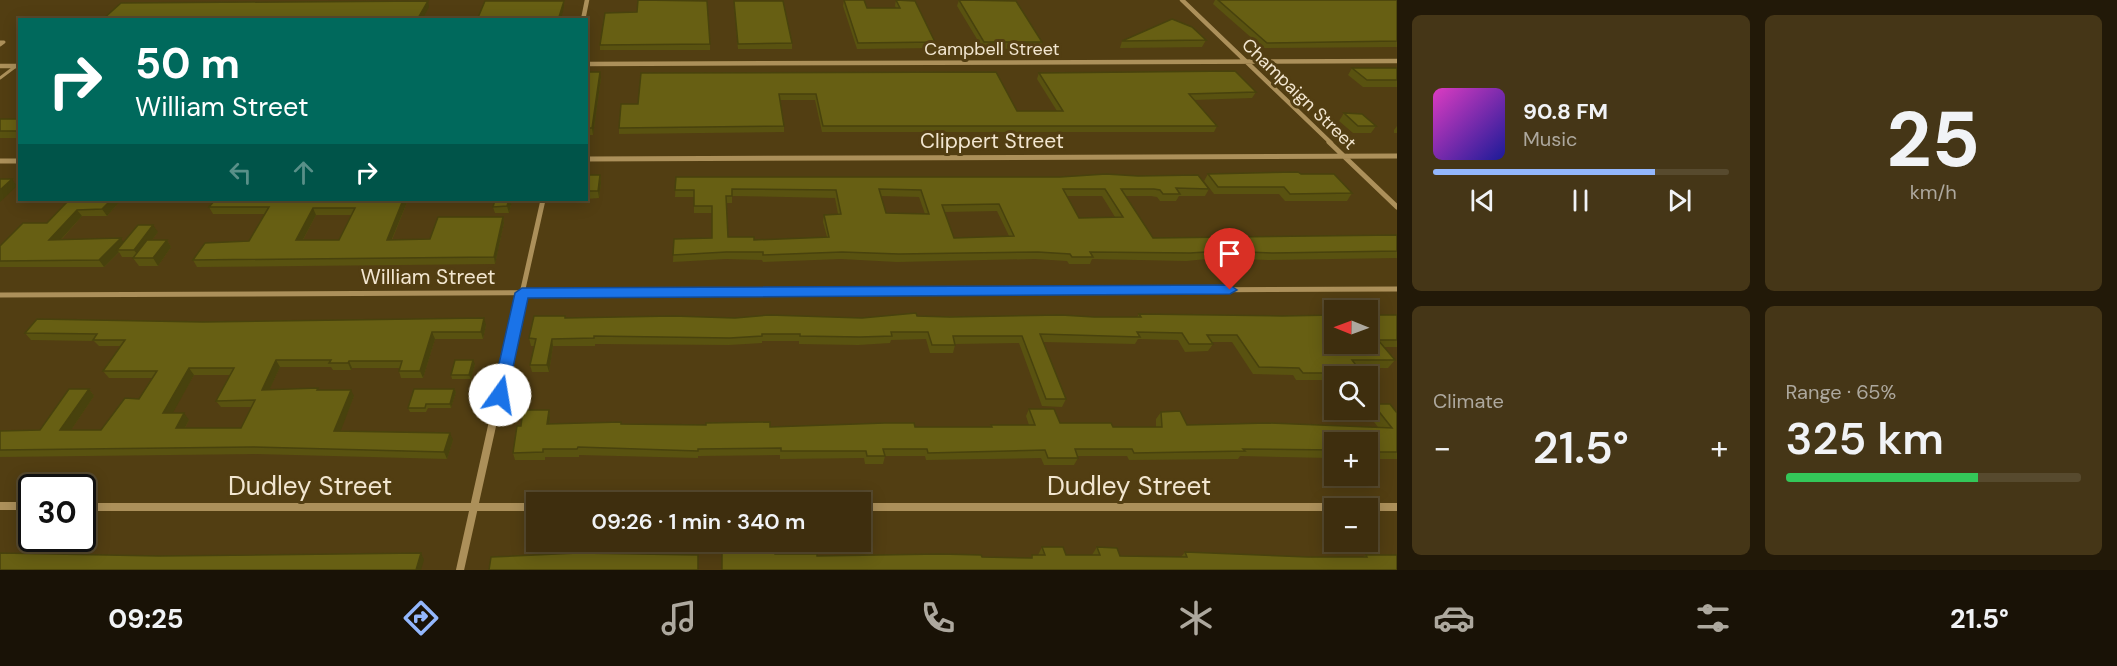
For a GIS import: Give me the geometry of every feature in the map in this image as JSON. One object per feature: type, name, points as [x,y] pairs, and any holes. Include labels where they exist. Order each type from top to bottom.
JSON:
[{"type":"street","points":[[583,18],[587,0]]},
{"type":"street","name":"Champaign Street","points":[[1182,0],[1397,207]]},
{"type":"street","name":"Campbell Street","points":[[588,64],[1397,61]]},
{"type":"street","points":[[0,66],[18,66]]},
{"type":"street","name":"Clippert Street","points":[[588,159],[1397,156]]},
{"type":"street","points":[[0,161],[18,161]]},
{"type":"street","points":[[460,570],[543,201]]},
{"type":"street","name":"William Street","points":[[0,294],[1397,289]]},
{"type":"street","points":[[0,506],[18,507]]},
{"type":"street","name":"Dudley Street","points":[[96,507],[526,507]]},
{"type":"street","name":"Dudley Street","points":[[871,507],[1397,507]]},
{"type":"lane","points":[[0,78],[18,66]]},
{"type":"building","points":[[638,0],[707,1],[710,44],[600,45],[605,13],[637,12]]},
{"type":"building","points":[[844,0],[864,0],[867,8],[900,8],[896,0],[915,1],[935,42],[858,43]]},
{"type":"building","points":[[959,0],[1016,1],[1042,42],[984,42]]},
{"type":"building","points":[[1218,0],[1397,0],[1397,41],[1267,43]]},
{"type":"building","points":[[428,1],[418,18],[104,18],[121,3]]},
{"type":"building","points":[[485,1],[564,1],[559,17],[478,18]]},
{"type":"building","points":[[734,1],[783,1],[792,43],[738,44]]},
{"type":"building","points":[[1172,19],[1192,27],[1206,40],[1122,41]]},
{"type":"building","points":[[1352,68],[1397,68],[1397,80],[1367,80]]},
{"type":"building","points":[[1235,71],[1256,92],[1189,94],[1217,126],[823,126],[816,94],[779,94],[784,126],[619,128],[621,104],[638,104],[641,73],[996,72],[1017,111],[1063,111],[1039,73]]},
{"type":"building","points":[[588,72],[600,72],[592,128],[588,128]]},
{"type":"building","points":[[1344,113],[1362,114],[1376,126],[1358,126]]},
{"type":"building","points":[[0,119],[18,119],[18,131],[0,131]]},
{"type":"building","points":[[1298,172],[1301,174],[1334,174],[1352,193],[1290,194],[1284,187],[1218,187],[1208,174]]},
{"type":"building","points":[[1106,174],[1198,175],[1209,189],[1176,188],[1180,194],[1163,194],[1160,190],[1154,189],[1121,189],[1153,238],[1397,235],[1397,251],[1090,252],[1093,257],[1072,257],[1070,254],[1038,252],[899,254],[842,252],[763,255],[763,252],[726,252],[673,255],[674,239],[712,238],[712,206],[694,206],[694,190],[675,190],[676,177],[1060,177]],"holes":[[[732,189],[836,190],[841,214],[824,215],[829,237],[754,240],[754,237],[728,237],[726,196],[732,196]],[[879,189],[921,190],[929,214],[886,213]],[[1063,189],[1105,189],[1123,217],[1079,218]],[[999,204],[1014,236],[954,238],[942,205]]]},
{"type":"building","points":[[588,175],[600,175],[598,191],[588,191]]},
{"type":"building","points":[[0,179],[12,179],[0,190]]},
{"type":"building","points":[[68,201],[110,201],[102,209],[77,210],[49,240],[121,238],[99,260],[0,261],[0,246],[23,223],[47,223]]},
{"type":"building","points":[[214,201],[403,201],[387,240],[430,239],[438,217],[503,217],[494,257],[193,260],[205,243],[249,241],[269,207],[209,207]],"holes":[[[313,208],[355,208],[339,240],[296,240]]]},
{"type":"building","points":[[495,201],[509,201],[507,206],[493,207]]},
{"type":"building","points":[[138,225],[153,225],[134,250],[117,250]]},
{"type":"building","points":[[147,240],[167,240],[153,258],[133,258]]},
{"type":"building","points":[[916,313],[917,316],[950,317],[1061,315],[1141,317],[1139,314],[1324,315],[1324,354],[1378,354],[1378,340],[1395,360],[1352,360],[1357,366],[1324,366],[1324,373],[1303,373],[1299,368],[1259,367],[1237,335],[1207,335],[1213,344],[1189,344],[1182,333],[1137,332],[1140,337],[1040,334],[1066,399],[1046,399],[1022,336],[953,336],[955,345],[932,345],[928,332],[891,332],[892,336],[860,337],[800,336],[800,334],[762,334],[762,336],[730,338],[594,336],[594,338],[552,339],[547,365],[530,365],[536,339],[529,338],[534,316],[735,318],[769,315],[862,318]]},
{"type":"building","points":[[1378,315],[1397,315],[1397,340],[1378,340]]},
{"type":"building","points":[[484,318],[481,332],[432,332],[420,371],[399,371],[402,361],[329,363],[331,360],[276,360],[262,390],[318,388],[317,390],[351,390],[334,431],[450,433],[444,452],[252,447],[0,450],[0,431],[40,430],[69,389],[89,389],[60,430],[101,430],[125,398],[139,399],[157,371],[103,371],[125,340],[93,340],[97,334],[25,333],[37,319],[203,322]],"holes":[[[189,368],[234,368],[216,401],[255,400],[241,428],[176,428],[184,413],[163,413]]]},
{"type":"building","points":[[455,360],[473,360],[469,375],[451,375]]},
{"type":"building","points":[[414,389],[454,389],[450,404],[426,404],[425,408],[408,408]]},
{"type":"building","points":[[1378,404],[1390,404],[1397,413],[1397,452],[1378,452],[1378,432],[1324,432],[1324,450],[1243,449],[1245,451],[1134,453],[1132,449],[1075,449],[1078,458],[1048,458],[1045,450],[928,453],[927,449],[883,449],[885,456],[867,456],[866,451],[781,451],[781,448],[698,449],[698,451],[578,447],[577,449],[543,449],[543,452],[513,453],[517,426],[521,426],[523,410],[549,410],[547,424],[621,422],[621,424],[706,425],[706,423],[770,422],[770,427],[914,423],[915,427],[992,427],[991,425],[1035,425],[1029,409],[1054,409],[1060,423],[1111,423],[1113,427],[1162,427],[1161,412],[1180,411],[1187,425],[1268,423],[1392,428],[1378,410]]},
{"type":"building","points":[[1042,547],[1063,547],[1066,555],[1100,555],[1097,547],[1117,548],[1120,556],[1187,557],[1185,552],[1308,557],[1397,555],[1397,570],[722,570],[722,553],[775,552],[775,554],[817,554],[817,556],[940,554],[1032,558],[1032,555],[1045,555]]},
{"type":"building","points":[[0,553],[159,556],[421,553],[416,570],[0,570]]},
{"type":"building","points":[[578,553],[698,555],[698,570],[489,570],[491,557]]},
{"type":"route","points":[[500,395],[522,293],[1230,290]]}]
